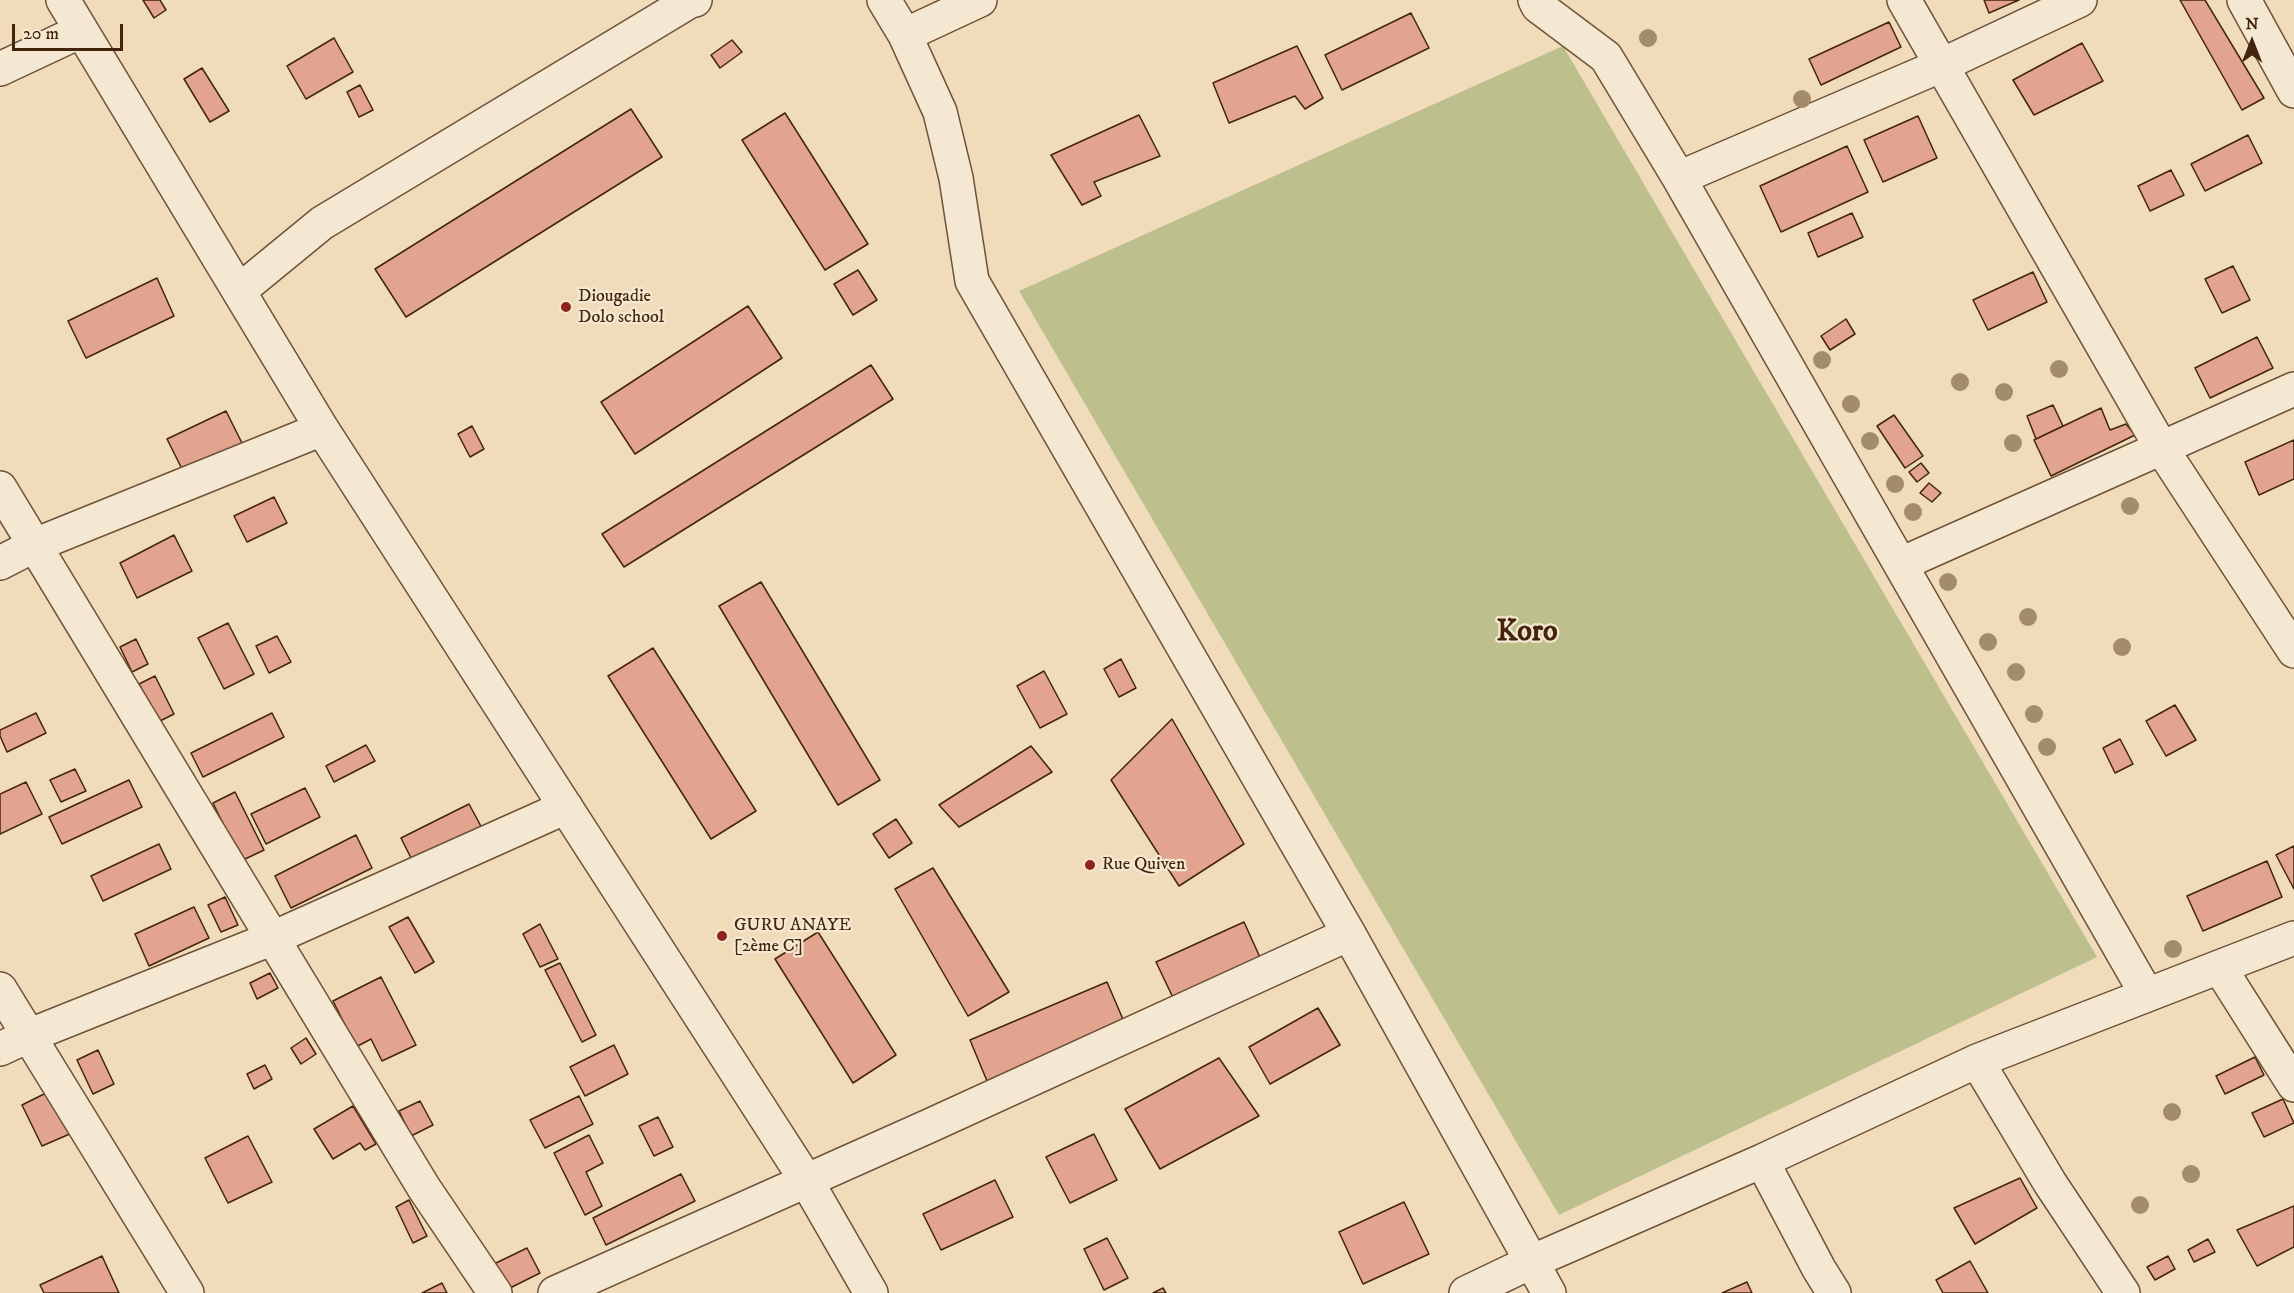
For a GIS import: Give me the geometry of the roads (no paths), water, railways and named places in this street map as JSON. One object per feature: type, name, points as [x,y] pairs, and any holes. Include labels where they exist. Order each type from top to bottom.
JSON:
[{"type":"street","points":[[63,0],[322,429],[806,1180],[871,1293]]},
{"type":"street","points":[[239,291],[322,223],[695,0]]},
{"type":"street","points":[[884,0],[905,35],[940,112],[956,178],[972,281],[1349,934],[1549,1293]]},
{"type":"street","points":[[905,35],[980,0]]},
{"type":"street","points":[[1535,0],[1538,6],[1606,57],[1679,178],[2147,995]]},
{"type":"street","points":[[1904,0],[2162,449],[2294,651]]},
{"type":"street","points":[[1679,178],[1942,65],[2080,0]]},
{"type":"street","points":[[2244,0],[2294,91]]},
{"type":"street","points":[[0,69],[81,31]]},
{"type":"street","points":[[1901,564],[2294,390]]},
{"type":"street","points":[[0,563],[35,545],[322,429]]},
{"type":"street","points":[[0,488],[424,1188],[495,1293]]},
{"type":"street","points":[[14,1042],[273,938],[566,807]]},
{"type":"street","points":[[555,1293],[929,1126],[1349,934]]},
{"type":"street","points":[[1466,1293],[1531,1262],[1762,1161],[1977,1061],[2294,938]]},
{"type":"street","points":[[2220,968],[2294,1085]]},
{"type":"street","points":[[0,989],[14,1042],[187,1293]]},
{"type":"street","points":[[1977,1061],[2050,1183],[2123,1293]]},
{"type":"street","points":[[1762,1161],[1834,1293]]},
{"type":"place","name":"Diougadie Dolo school","points":[[566,307]]},
{"type":"place","name":"Rue Quiven","points":[[1090,865]]},
{"type":"place","name":"GURU ANAYE [2ème C]","points":[[722,936]]},
{"type":"district","name":"Koro","points":[[1527,634]]}]
